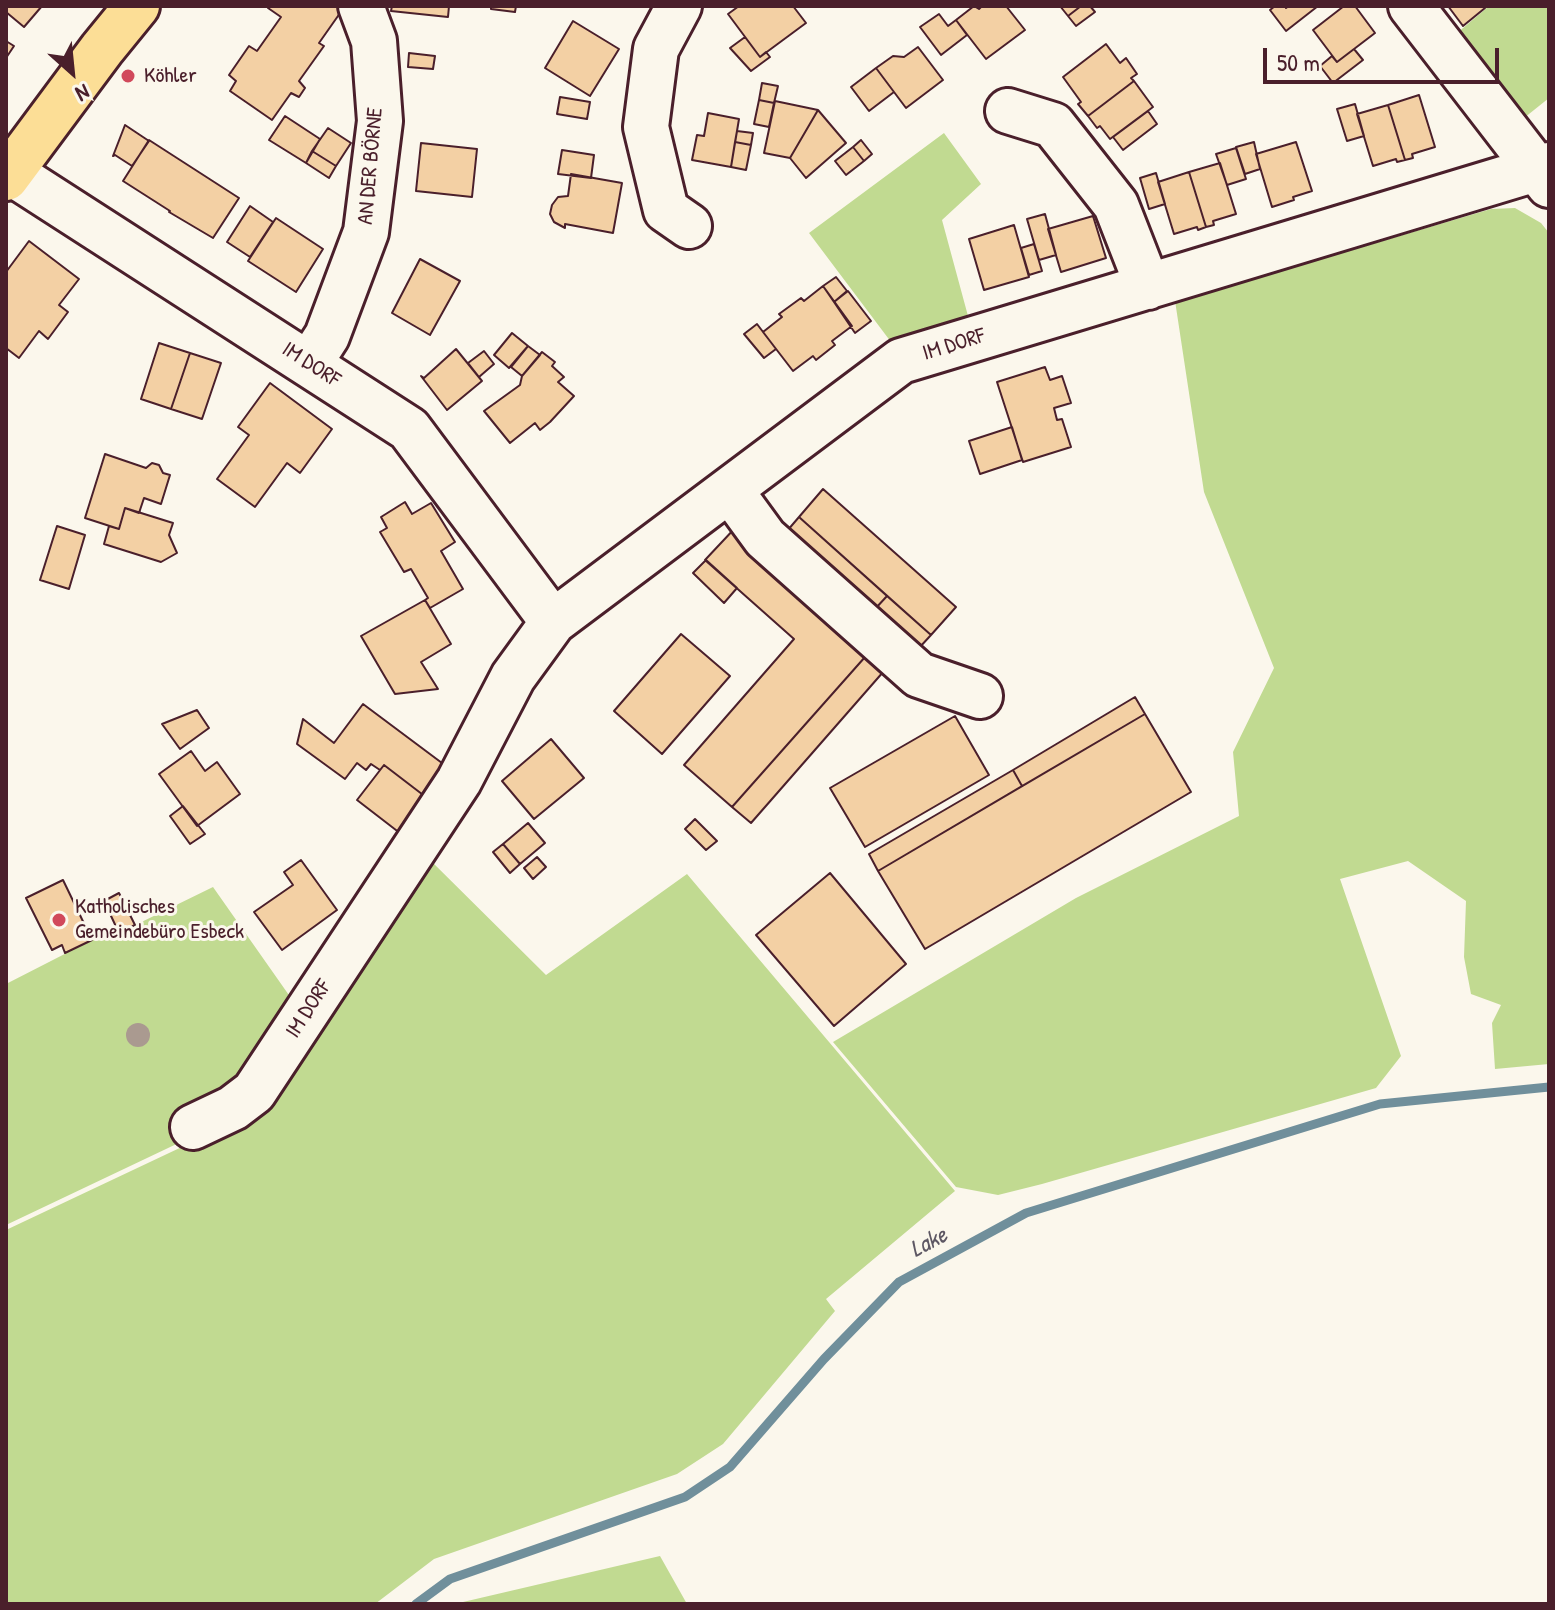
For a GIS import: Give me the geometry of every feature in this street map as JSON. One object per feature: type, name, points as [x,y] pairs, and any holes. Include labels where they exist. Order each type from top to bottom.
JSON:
[{"type":"main road","points":[[8,175],[137,6]]},
{"type":"street","name":"AN DER BÖRNE","points":[[309,364],[327,336],[366,232],[380,121],[374,41],[361,6]]},
{"type":"street","points":[[679,6],[656,49],[646,127],[666,210],[689,226]]},
{"type":"street","points":[[1411,6],[1545,173]]},
{"type":"street","points":[[1008,111],[1053,125],[1116,205],[1148,287]]},
{"type":"street","name":"IM DORF","points":[[193,1127],[233,1108],[254,1092],[459,781],[513,677],[553,622],[901,361],[1545,173]]},
{"type":"street","name":"IM DORF","points":[[8,175],[409,429],[553,622]]},
{"type":"street","points":[[730,490],[765,538],[919,675],[980,696]]},
{"type":"green space","points":[[1489,6],[1549,6],[1549,98],[1524,118],[1456,34]]},
{"type":"green space","points":[[944,133],[981,184],[942,220],[968,316],[891,342],[809,233]]},
{"type":"green space","points":[[1515,208],[1541,223],[1549,233],[1549,1064],[1495,1069],[1492,1023],[1501,1005],[1471,994],[1464,957],[1466,901],[1408,861],[1340,879],[1401,1056],[1376,1088],[998,1195],[956,1187],[833,1042],[1076,898],[1239,816],[1233,752],[1274,668],[1204,492],[1174,294],[1233,277],[1236,284],[1491,209]]},
{"type":"green space","points":[[425,855],[546,975],[687,874],[955,1191],[826,1299],[835,1311],[723,1444],[677,1474],[434,1559],[375,1604],[6,1604],[6,1230],[258,1111]]},
{"type":"green space","points":[[213,887],[298,1008],[206,1130],[6,1225],[6,984],[92,940],[119,933]]},
{"type":"green space","points":[[660,1556],[687,1604],[459,1604],[463,1602]]},
{"type":"building","points":[[6,6],[42,6],[24,27],[6,12]]},
{"type":"building","points":[[345,6],[319,43],[324,46],[299,81],[305,88],[299,97],[291,93],[272,120],[230,91],[236,81],[229,75],[249,46],[257,51],[281,17],[268,8]]},
{"type":"building","points":[[392,6],[449,6],[448,17],[391,11]]},
{"type":"building","points":[[491,6],[516,6],[515,12],[491,9]]},
{"type":"building","points":[[739,6],[793,6],[806,23],[760,57],[728,14]]},
{"type":"building","points":[[974,6],[979,9],[982,6],[1006,6],[1025,30],[986,59],[956,20]]},
{"type":"building","points":[[1060,6],[1081,6],[1068,16]]},
{"type":"building","points":[[1081,6],[1090,6],[1095,12],[1076,26],[1068,16]]},
{"type":"building","points":[[1275,6],[1318,6],[1286,31],[1270,10]]},
{"type":"building","points":[[1344,6],[1355,6],[1375,33],[1337,62],[1313,30]]},
{"type":"building","points":[[1448,6],[1484,6],[1485,8],[1463,26]]},
{"type":"building","points":[[939,14],[948,26],[956,20],[967,35],[941,55],[920,27]]},
{"type":"building","points":[[573,21],[619,49],[590,96],[545,68]]},
{"type":"building","points":[[745,37],[760,57],[766,52],[770,57],[751,71],[730,48]]},
{"type":"building","points":[[6,41],[14,46],[6,58]]},
{"type":"building","points":[[1106,44],[1120,63],[1126,58],[1137,74],[1131,78],[1134,81],[1088,116],[1063,77]]},
{"type":"building","points":[[918,47],[943,80],[906,108],[876,68],[893,56],[904,57]]},
{"type":"building","points":[[1354,49],[1363,60],[1333,83],[1320,66],[1332,56],[1337,62]]},
{"type":"building","points":[[409,53],[435,56],[433,69],[408,67]]},
{"type":"building","points":[[876,68],[894,92],[869,111],[851,87]]},
{"type":"building","points":[[1134,81],[1153,107],[1110,139],[1088,116]]},
{"type":"building","points":[[762,83],[778,86],[774,103],[759,100]]},
{"type":"building","points":[[1419,95],[1435,147],[1412,154],[1413,158],[1405,160],[1388,105]]},
{"type":"building","points":[[560,97],[590,102],[587,119],[557,114]]},
{"type":"building","points":[[759,100],[774,103],[769,127],[754,124]]},
{"type":"building","points":[[775,101],[818,110],[790,158],[764,153]]},
{"type":"building","points":[[1355,104],[1364,136],[1347,141],[1337,109]]},
{"type":"building","points":[[1388,105],[1405,160],[1397,162],[1396,159],[1373,166],[1357,114]]},
{"type":"building","points":[[818,110],[846,143],[806,178],[790,158]]},
{"type":"building","points":[[1148,111],[1157,124],[1123,150],[1113,137]]},
{"type":"building","points":[[708,113],[739,119],[731,167],[692,160],[697,135],[704,136]]},
{"type":"building","points":[[285,116],[320,139],[306,163],[269,140]]},
{"type":"building","points":[[125,125],[149,141],[132,166],[113,156]]},
{"type":"building","points":[[328,128],[351,143],[336,166],[312,151]]},
{"type":"building","points":[[737,131],[753,133],[751,145],[735,142]]},
{"type":"building","points":[[149,140],[239,198],[213,238],[123,181]]},
{"type":"building","points":[[861,140],[872,154],[864,161],[853,147]]},
{"type":"building","points":[[735,142],[751,145],[746,170],[731,167]]},
{"type":"building","points":[[1254,142],[1260,169],[1245,174],[1236,147]]},
{"type":"building","points":[[1296,142],[1312,191],[1272,207],[1256,154]]},
{"type":"building","points":[[421,143],[477,149],[472,197],[416,191]]},
{"type":"building","points":[[853,147],[864,161],[846,175],[835,161]]},
{"type":"building","points":[[1236,148],[1246,179],[1227,185],[1216,154]]},
{"type":"building","points":[[562,150],[594,155],[591,178],[558,174]]},
{"type":"building","points":[[312,151],[336,166],[329,178],[306,163]]},
{"type":"building","points":[[1220,163],[1236,214],[1213,221],[1214,225],[1206,227],[1189,172]]},
{"type":"building","points":[[1189,172],[1206,227],[1174,234],[1158,182]]},
{"type":"building","points":[[1156,173],[1165,204],[1149,209],[1140,178]]},
{"type":"building","points":[[571,174],[622,183],[613,233],[565,224],[565,228],[554,222],[550,214],[552,205],[558,197],[568,196]]},
{"type":"building","points":[[250,206],[273,222],[250,257],[227,242]]},
{"type":"building","points":[[1045,214],[1056,255],[1039,260],[1027,219]]},
{"type":"building","points":[[1093,216],[1106,258],[1061,272],[1048,229]]},
{"type":"building","points":[[276,218],[323,249],[296,292],[248,261]]},
{"type":"building","points":[[1014,225],[1029,277],[984,290],[969,239]]},
{"type":"building","points":[[29,241],[79,279],[59,305],[68,312],[48,339],[39,331],[19,358],[6,348],[6,272]]},
{"type":"building","points":[[1034,244],[1042,271],[1029,275],[1021,248]]},
{"type":"building","points":[[420,259],[460,281],[430,335],[392,313]]},
{"type":"building","points":[[836,277],[847,291],[834,302],[823,286]]},
{"type":"building","points":[[823,286],[852,326],[832,341],[835,345],[816,360],[813,356],[793,371],[763,332],[782,317],[779,314],[801,298],[804,301]]},
{"type":"building","points":[[848,291],[871,321],[855,333],[834,302]]},
{"type":"building","points":[[757,324],[776,349],[764,358],[744,334]]},
{"type":"building","points":[[512,333],[528,346],[509,368],[494,355]]},
{"type":"building","points":[[159,343],[190,353],[171,409],[141,399]]},
{"type":"building","points":[[528,346],[540,355],[522,376],[511,367]]},
{"type":"building","points":[[456,349],[482,381],[447,410],[421,376],[424,378]]},
{"type":"building","points":[[484,351],[494,364],[479,377],[468,363]]},
{"type":"building","points":[[542,352],[555,362],[552,366],[564,377],[558,382],[574,396],[540,430],[535,423],[510,443],[484,411],[520,385],[522,376]]},
{"type":"building","points":[[190,353],[221,363],[202,419],[171,409]]},
{"type":"building","points":[[1045,367],[1050,380],[1062,376],[1071,403],[1054,408],[1057,420],[1062,419],[1071,447],[1023,462],[997,382]]},
{"type":"building","points":[[270,383],[332,429],[300,473],[287,463],[255,507],[217,479],[249,435],[238,427]]},
{"type":"building","points":[[1012,427],[1022,460],[980,474],[969,441]]},
{"type":"building","points":[[105,454],[146,468],[152,463],[159,465],[163,473],[170,475],[161,504],[144,498],[139,513],[125,508],[119,529],[85,518]]},
{"type":"building","points":[[823,489],[956,607],[931,635],[799,517]]},
{"type":"building","points":[[405,502],[412,514],[431,503],[455,542],[441,551],[463,589],[430,608],[425,600],[428,598],[411,569],[404,572],[380,532],[387,528],[381,517]]},
{"type":"building","points":[[125,508],[173,523],[169,535],[177,553],[161,562],[104,544],[109,526],[119,529]]},
{"type":"building","points":[[799,517],[887,596],[875,609],[787,531]]},
{"type":"building","points":[[57,526],[85,535],[69,589],[40,580]]},
{"type":"building","points":[[736,527],[873,648],[732,807],[684,765],[794,639],[705,560]]},
{"type":"building","points":[[706,560],[737,588],[724,603],[693,573]]},
{"type":"building","points":[[887,596],[931,635],[919,648],[875,609]]},
{"type":"building","points":[[425,600],[451,644],[421,662],[438,689],[395,694],[361,636]]},
{"type":"building","points":[[681,634],[730,676],[662,754],[614,711]]},
{"type":"building","points":[[873,648],[891,663],[751,823],[732,807]]},
{"type":"building","points":[[1135,697],[1145,714],[1022,786],[1013,770]]},
{"type":"building","points":[[363,704],[454,772],[431,801],[384,765],[380,770],[371,764],[366,770],[357,763],[345,779],[297,744],[303,719],[334,743]]},
{"type":"building","points":[[197,710],[209,728],[180,749],[162,724]]},
{"type":"building","points":[[1145,714],[1191,792],[925,949],[878,871]]},
{"type":"building","points":[[955,716],[989,775],[865,847],[830,788]]},
{"type":"building","points":[[551,739],[584,778],[534,819],[502,781]]},
{"type":"building","points":[[191,751],[205,771],[217,762],[240,794],[197,826],[159,774]]},
{"type":"building","points":[[384,765],[431,801],[405,837],[357,800]]},
{"type":"building","points":[[1013,770],[1022,786],[878,871],[869,854]]},
{"type":"building","points":[[183,806],[205,834],[190,844],[170,816]]},
{"type":"building","points":[[695,819],[717,841],[706,850],[685,829]]},
{"type":"building","points":[[528,823],[545,843],[520,864],[503,844]]},
{"type":"building","points":[[503,844],[520,864],[510,873],[493,852]]},
{"type":"building","points":[[537,857],[546,867],[533,879],[524,868]]},
{"type":"building","points":[[301,860],[337,910],[282,950],[254,912],[293,885],[284,872]]},
{"type":"building","points":[[830,873],[906,964],[834,1026],[756,935]]},
{"type":"building","name":"Katholisches Gemeindebüro Esbeck","points":[[63,880],[92,940],[65,953],[62,945],[52,950],[26,898]]},
{"type":"building","points":[[119,893],[135,925],[119,933],[104,901]]},
{"type":"waterway","name":"Lake","points":[[416,1604],[450,1579],[685,1497],[730,1467],[824,1359],[899,1282],[1026,1213],[1380,1104],[1549,1087]]},
{"type":"place","name":"Köhler","points":[[128,76]]},
{"type":"place","name":"Katholisches Gemeindebüro Esbeck","points":[[59,920]]}]
